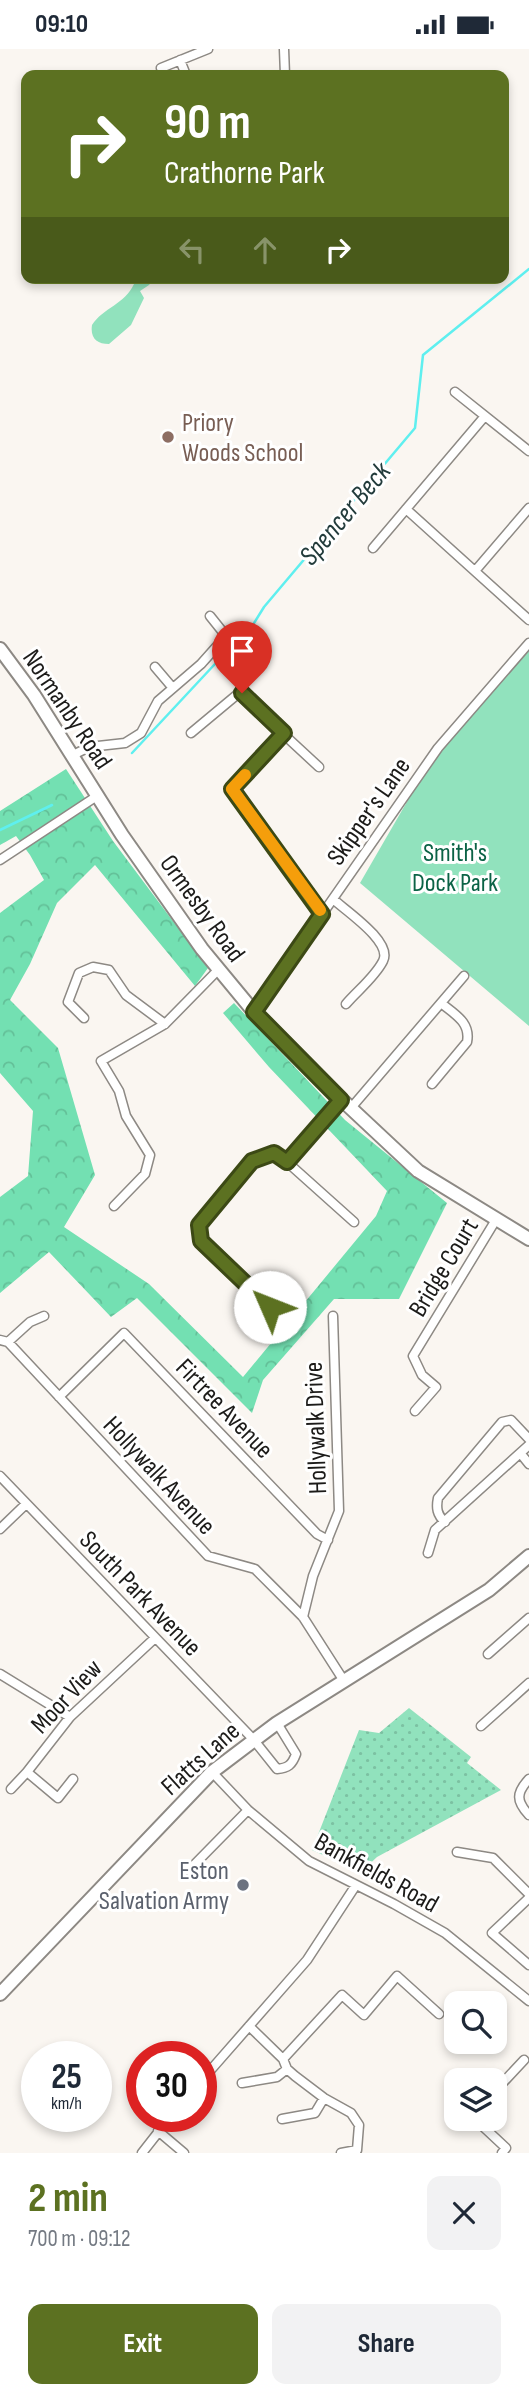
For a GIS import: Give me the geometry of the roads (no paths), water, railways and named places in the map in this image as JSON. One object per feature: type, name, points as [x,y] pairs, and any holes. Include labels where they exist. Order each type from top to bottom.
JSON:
[{"type":"main road","name":"Normanby Road","points":[[0,649],[34,695],[97,796]]},
{"type":"main road","name":"Ormesby Road","points":[[97,796],[218,970],[254,1012],[400,1155],[435,1183],[529,1239]]},
{"type":"main road","name":"Flatts Lane","points":[[0,1994],[212,1772],[277,1723],[489,1590],[529,1556]]},
{"type":"street","points":[[161,68],[208,49]]},
{"type":"street","points":[[284,49],[285,70]]},
{"type":"street","points":[[180,61],[184,70]]},
{"type":"street","points":[[456,392],[529,451]]},
{"type":"street","points":[[373,548],[485,416]]},
{"type":"street","points":[[475,571],[529,508]]},
{"type":"street","points":[[405,509],[529,620]]},
{"type":"street","points":[[73,755],[89,747],[125,743],[141,733],[159,701],[201,664],[226,636],[210,616]]},
{"type":"street","name":"Skipper's Lane","points":[[254,1012],[438,748],[529,643]]},
{"type":"street","points":[[155,667],[172,687]]},
{"type":"street","points":[[191,733],[233,695],[239,693],[319,767]]},
{"type":"street","points":[[284,733],[232,789],[322,914]]},
{"type":"street","points":[[0,860],[97,796]]},
{"type":"street","points":[[333,899],[380,940],[385,951],[382,964],[346,1004]]},
{"type":"street","points":[[84,1018],[68,1002],[79,973],[93,967],[109,970],[126,995],[165,1024]]},
{"type":"street","points":[[114,1206],[145,1174],[150,1155],[126,1116],[119,1091],[101,1061],[165,1024],[218,970]]},
{"type":"street","points":[[287,1162],[346,1104],[464,976]]},
{"type":"street","points":[[432,1084],[467,1042],[468,1035],[465,1023],[441,1003]]},
{"type":"street","points":[[270,1307],[201,1241],[199,1225],[252,1161],[274,1153],[354,1222]]},
{"type":"street","name":"Bridge Court","points":[[415,1411],[436,1387],[422,1375],[413,1356],[497,1218]]},
{"type":"street","name":"Hollywalk Drive","points":[[303,1617],[313,1576],[339,1511],[333,1316]]},
{"type":"street","points":[[4,1341],[30,1322],[44,1317]]},
{"type":"street","name":"Firtree Avenue","points":[[58,1397],[124,1333],[317,1534],[328,1540]]},
{"type":"street","name":"Hollywalk Avenue","points":[[4,1341],[208,1556],[255,1569],[303,1617],[344,1681]]},
{"type":"street","points":[[445,1522],[438,1514],[439,1499],[502,1422],[510,1420],[529,1439]]},
{"type":"street","points":[[428,1553],[435,1531],[529,1445]]},
{"type":"street","points":[[521,1454],[529,1464]]},
{"type":"street","name":"South Park Avenue","points":[[0,1476],[253,1739],[277,1769],[286,1768],[293,1762],[296,1754],[277,1723]]},
{"type":"street","points":[[0,1529],[26,1504]]},
{"type":"street","points":[[488,1654],[529,1618]]},
{"type":"street","name":"Moor View","points":[[73,1779],[58,1798],[27,1772],[70,1717],[155,1637]]},
{"type":"street","points":[[0,1674],[70,1717]]},
{"type":"street","points":[[481,1726],[529,1683]]},
{"type":"street","points":[[521,1690],[529,1699]]},
{"type":"street","points":[[11,1789],[27,1772]]},
{"type":"street","name":"Bankfields Road","points":[[212,1772],[248,1810],[309,1861],[445,1933],[529,2001]]},
{"type":"street","points":[[529,1779],[521,1788],[519,1797],[521,1806],[529,1815]]},
{"type":"street","points":[[190,1870],[248,1810]]},
{"type":"street","points":[[457,1852],[493,1858],[529,1896],[492,1933],[529,1965]]},
{"type":"street","points":[[217,2063],[307,1961],[356,1885]]},
{"type":"street","points":[[283,2059],[342,1995],[363,2015],[397,1976],[439,2014]]},
{"type":"street","points":[[249,2026],[283,2059],[287,2069],[324,2098],[351,2113],[359,2125],[357,2150],[341,2153]]},
{"type":"street","points":[[507,2078],[524,2060]]},
{"type":"street","points":[[242,2083],[277,2077],[287,2069]]},
{"type":"street","points":[[282,2119],[314,2113],[324,2098]]},
{"type":"street","points":[[488,2131],[506,2148],[502,2153]]},
{"type":"street","points":[[142,2153],[157,2132]]},
{"type":"street","points":[[159,2132],[184,2153]]},
{"type":"waterway","name":"Spencer Beck","points":[[132,753],[228,650],[243,641],[264,607],[415,428],[423,355],[529,269]]},
{"type":"waterway","name":"Spencer Beck","points":[[0,830],[52,805]]},
{"type":"place","name":"Priory Woods School","points":[[168,437]]},
{"type":"place","name":"Eston Salvation Army","points":[[243,1885]]},
{"type":"park label","name":"Smith's Dock Park","points":[[455,866]]}]
